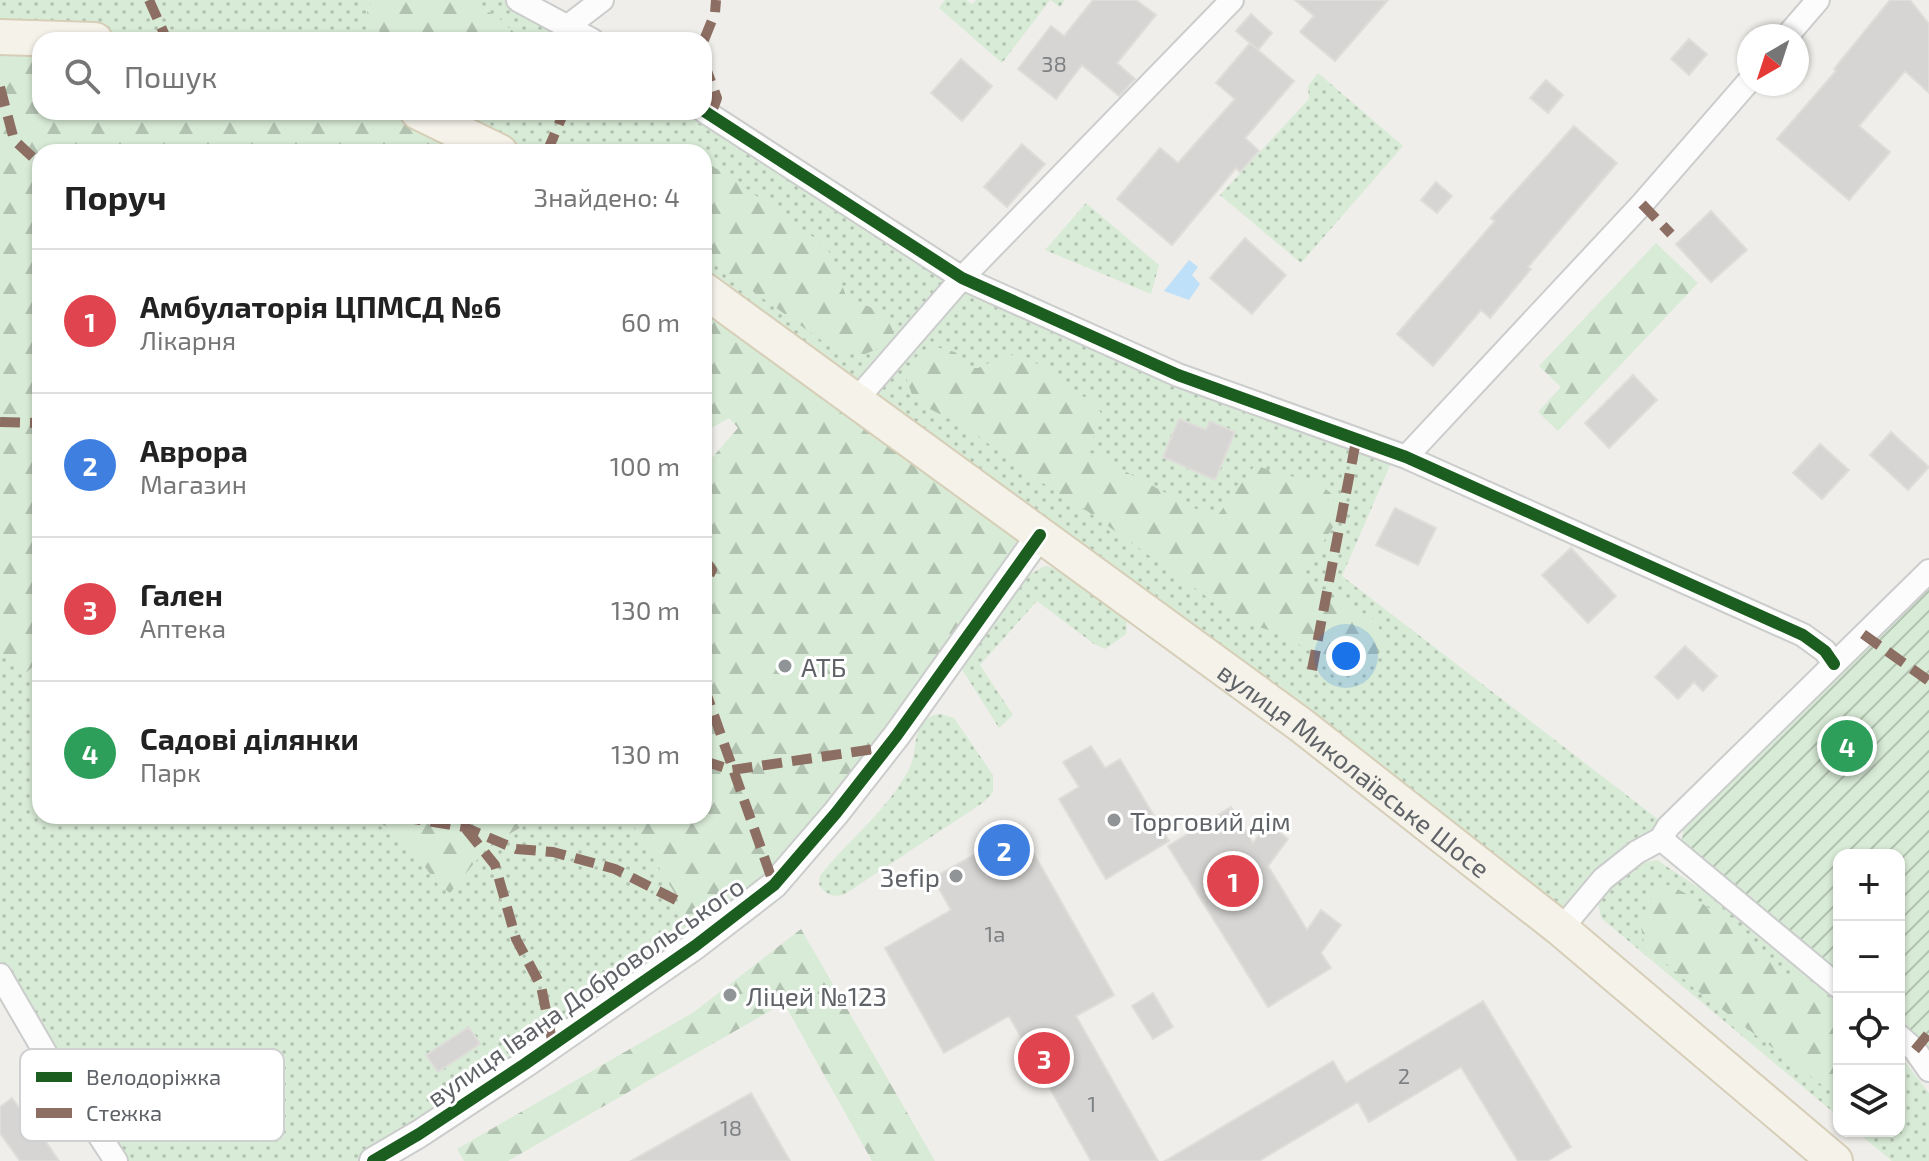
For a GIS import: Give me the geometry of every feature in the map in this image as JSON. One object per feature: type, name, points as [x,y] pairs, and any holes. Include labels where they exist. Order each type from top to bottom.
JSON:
[{"type":"main road","points":[[0,37],[32,38]]},
{"type":"main road","points":[[434,120],[484,144]]},
{"type":"main road","name":"вулиця Миколаївське Шосе","points":[[712,296],[1301,725],[1561,929],[1835,1161]]},
{"type":"street","points":[[518,0],[578,32]]},
{"type":"street","points":[[568,26],[602,0]]},
{"type":"street","points":[[857,399],[962,278],[1232,0]]},
{"type":"street","points":[[1797,24],[1818,0]]},
{"type":"street","points":[[1406,457],[1642,204],[1737,95]]},
{"type":"street","points":[[712,116],[962,278],[1178,375],[1406,457],[1803,635],[1825,651],[1834,664]]},
{"type":"street","name":"вулиця Івана Добровольського","points":[[373,1161],[442,1120],[543,1051],[695,946],[774,885],[897,735],[1040,535]]},
{"type":"street","points":[[1561,929],[1603,879],[1637,852],[1661,839],[1668,827],[1929,571]]},
{"type":"street","points":[[1661,839],[1833,982]]},
{"type":"street","points":[[0,975],[43,1049]]},
{"type":"street","points":[[1905,1041],[1929,1070]]},
{"type":"street","points":[[103,1141],[116,1161]]},
{"type":"green space","points":[[0,0],[518,0],[577,32],[32,32],[32,38],[0,37]]},
{"type":"green space","points":[[372,0],[464,0],[498,17],[514,32],[380,32],[370,25],[367,12]]},
{"type":"green space","points":[[945,0],[966,0],[972,4],[976,0],[1050,0],[1002,63],[939,8]]},
{"type":"green space","points":[[1050,0],[1065,0],[1060,7]]},
{"type":"green space","points":[[0,37],[32,39],[32,120],[434,120],[484,144],[32,144],[32,668],[23,675],[0,653]]},
{"type":"green space","points":[[1318,73],[1403,146],[1301,263],[1220,195],[1309,99],[1308,86]]},
{"type":"green space","points":[[712,117],[962,278],[1395,454],[1342,576],[1668,827],[1561,929],[712,296],[712,144],[484,144],[434,120],[712,120]]},
{"type":"green space","points":[[712,166],[827,247],[847,298],[883,316],[895,338],[885,346],[860,356],[832,348],[712,262]]},
{"type":"green space","points":[[1086,203],[1159,265],[1151,294],[1045,250]]},
{"type":"green space","points":[[1656,243],[1698,283],[1558,431],[1538,412],[1561,387],[1539,366]]},
{"type":"green space","points":[[712,296],[1040,535],[836,813],[695,946],[680,902],[633,824],[712,824],[712,458],[738,428],[729,418],[713,427]]},
{"type":"green space","points":[[932,346],[955,352],[972,368],[1004,356],[1022,354],[1042,367],[1064,389],[1092,400],[1103,416],[1087,451],[1215,519],[1255,465],[1283,475],[1315,480],[1333,495],[1336,515],[1333,527],[1304,572],[1311,587],[1323,600],[1344,602],[1375,620],[1383,636],[1382,650],[1366,666],[1330,661],[1275,632],[1242,622],[1087,511],[1027,473],[969,429],[928,408],[912,395],[906,377],[912,360]]},
{"type":"green space","points":[[1045,566],[1077,579],[1110,604],[1127,619],[1126,634],[1105,649],[1037,601],[980,665],[1013,715],[999,728],[960,666],[1025,577]]},
{"type":"green space","points":[[1929,584],[1929,1050],[1905,1028],[1905,849],[1833,849],[1833,968],[1682,840],[1684,825]]},
{"type":"green space","points":[[0,653],[23,675],[32,668],[32,824],[382,824],[400,834],[437,883],[450,893],[488,846],[527,824],[633,824],[680,902],[695,946],[373,1161],[116,1161],[104,1141],[284,1141],[284,1049],[46,1049],[0,975]]},
{"type":"green space","points":[[940,714],[954,718],[993,775],[993,792],[984,802],[845,894],[834,896],[827,893],[819,885],[820,876],[890,798],[909,769],[919,728],[930,717]]},
{"type":"green space","points":[[382,824],[527,824],[488,846],[450,893],[437,883],[400,834]]},
{"type":"green space","points":[[1657,860],[1705,892],[1833,999],[1833,1112],[1601,918],[1598,902],[1610,887],[1623,875]]},
{"type":"green space","points":[[1670,885],[1699,901],[1759,947],[1778,972],[1806,981],[1829,997],[1833,1007],[1833,1093],[1695,989],[1644,944],[1641,926],[1647,904],[1661,886]]},
{"type":"green space","points":[[801,929],[935,1161],[872,1161],[784,1003],[508,1161],[464,1161],[457,1149],[694,1012]]},
{"type":"green space","points":[[1905,1062],[1929,1093],[1929,1161],[1892,1161],[1863,1137],[1905,1137]]},
{"type":"water","points":[[1189,260],[1198,267],[1192,275],[1200,284],[1189,300],[1164,291]]},
{"type":"building","points":[[1093,0],[1136,0],[1156,15],[1117,63],[1135,79],[1119,96],[1082,65],[1056,99],[1018,69],[1051,26],[1064,36]]},
{"type":"building","points":[[1295,0],[1388,0],[1335,61],[1300,32],[1314,16]]},
{"type":"building","points":[[1890,0],[1910,0],[1929,24],[1929,93],[1905,71],[1859,126],[1890,152],[1849,200],[1777,139],[1836,71],[1834,69]]},
{"type":"building","points":[[1251,14],[1272,33],[1258,50],[1236,31]]},
{"type":"building","points":[[1689,39],[1707,54],[1689,75],[1671,59]]},
{"type":"building","points":[[1250,43],[1294,81],[1245,138],[1259,151],[1240,172],[1236,168],[1172,245],[1117,199],[1160,148],[1178,163],[1235,99],[1216,83]]},
{"type":"building","points":[[961,59],[992,86],[962,121],[931,93]]},
{"type":"building","points":[[1546,80],[1563,95],[1548,113],[1530,98]]},
{"type":"building","points":[[1574,126],[1617,163],[1528,267],[1531,269],[1490,318],[1481,310],[1433,366],[1397,334],[1495,221],[1491,218]]},
{"type":"building","points":[[1022,144],[1045,164],[1007,207],[984,187]]},
{"type":"building","points":[[1436,182],[1452,196],[1437,213],[1421,200]]},
{"type":"building","points":[[1711,211],[1747,250],[1711,282],[1676,244]]},
{"type":"building","points":[[1245,238],[1286,275],[1252,314],[1210,278]]},
{"type":"building","points":[[1633,375],[1657,400],[1609,448],[1585,423]]},
{"type":"building","points":[[1179,419],[1206,430],[1210,421],[1235,432],[1215,480],[1163,457]]},
{"type":"building","points":[[1891,432],[1929,467],[1908,490],[1870,455]]},
{"type":"building","points":[[1820,444],[1849,470],[1822,499],[1793,473]]},
{"type":"building","points":[[1395,508],[1436,528],[1418,565],[1376,545]]},
{"type":"building","points":[[1571,548],[1616,596],[1588,623],[1542,575]]},
{"type":"building","points":[[1685,646],[1717,676],[1703,691],[1694,682],[1678,699],[1655,677]]},
{"type":"building","name":"Торговий дім","points":[[1091,746],[1105,768],[1120,759],[1169,841],[1106,879],[1059,799],[1079,787],[1063,762]]},
{"type":"building","points":[[1231,807],[1253,843],[1268,823],[1288,839],[1268,866],[1307,930],[1321,910],[1341,925],[1321,953],[1331,968],[1268,1007],[1168,846]]},
{"type":"building","points":[[1020,829],[1114,995],[1076,1016],[1158,1161],[1091,1161],[1009,1016],[944,1053],[885,948],[951,910],[933,878]]},
{"type":"building","points":[[1153,993],[1173,1027],[1153,1039],[1132,1006]]},
{"type":"building","points":[[1483,1001],[1571,1147],[1547,1161],[1518,1161],[1461,1067],[1369,1122],[1358,1102],[1259,1161],[1165,1161],[1333,1061],[1346,1083]]},
{"type":"building","points":[[469,1027],[480,1044],[438,1072],[426,1055]]},
{"type":"building","points":[[751,1093],[790,1161],[631,1161]]},
{"type":"building","points":[[12,1098],[20,1109],[20,1141],[45,1141],[59,1161],[20,1161],[0,1133],[0,1107]]},
{"type":"marked path","points":[[149,0],[163,32]]},
{"type":"marked path","points":[[707,32],[715,13],[716,0]]},
{"type":"marked path","points":[[712,85],[717,98],[712,112]]},
{"type":"marked path","points":[[0,87],[14,140],[32,157]]},
{"type":"marked path","points":[[550,144],[561,120]]},
{"type":"marked path","points":[[1642,204],[1671,234]]},
{"type":"marked path","points":[[0,422],[32,423]]},
{"type":"marked path","points":[[1312,670],[1356,441]]},
{"type":"marked path","points":[[1863,634],[1929,681]]},
{"type":"marked path","points":[[712,710],[774,885]]},
{"type":"marked path","points":[[712,764],[732,770],[888,747]]},
{"type":"marked path","points":[[445,824],[464,827],[516,849],[553,852],[615,869],[680,902]]},
{"type":"marked path","points":[[466,829],[495,865],[516,939],[541,986],[553,1045]]},
{"type":"marked path","points":[[1915,1050],[1929,1033]]},
{"type":"cycle path","points":[[712,116],[962,278],[1178,375],[1406,457],[1803,635],[1825,651],[1834,664]]},
{"type":"cycle path","points":[[373,1161],[525,1064],[695,946],[774,885],[897,735],[1040,535]]},
{"type":"place","name":"АТБ","points":[[785,666]]},
{"type":"place","name":"Садові ділянки","points":[[1847,746]]},
{"type":"place","name":"Торговий дім","points":[[1114,820]]},
{"type":"place","name":"Аврора","points":[[1004,850]]},
{"type":"place","name":"Зеfір","points":[[956,876]]},
{"type":"place","name":"Амбулаторія ЦПМСД №6","points":[[1233,881]]},
{"type":"place","name":"Ліцей №123","points":[[730,995]]},
{"type":"place","name":"Гален","points":[[1044,1058]]}]
